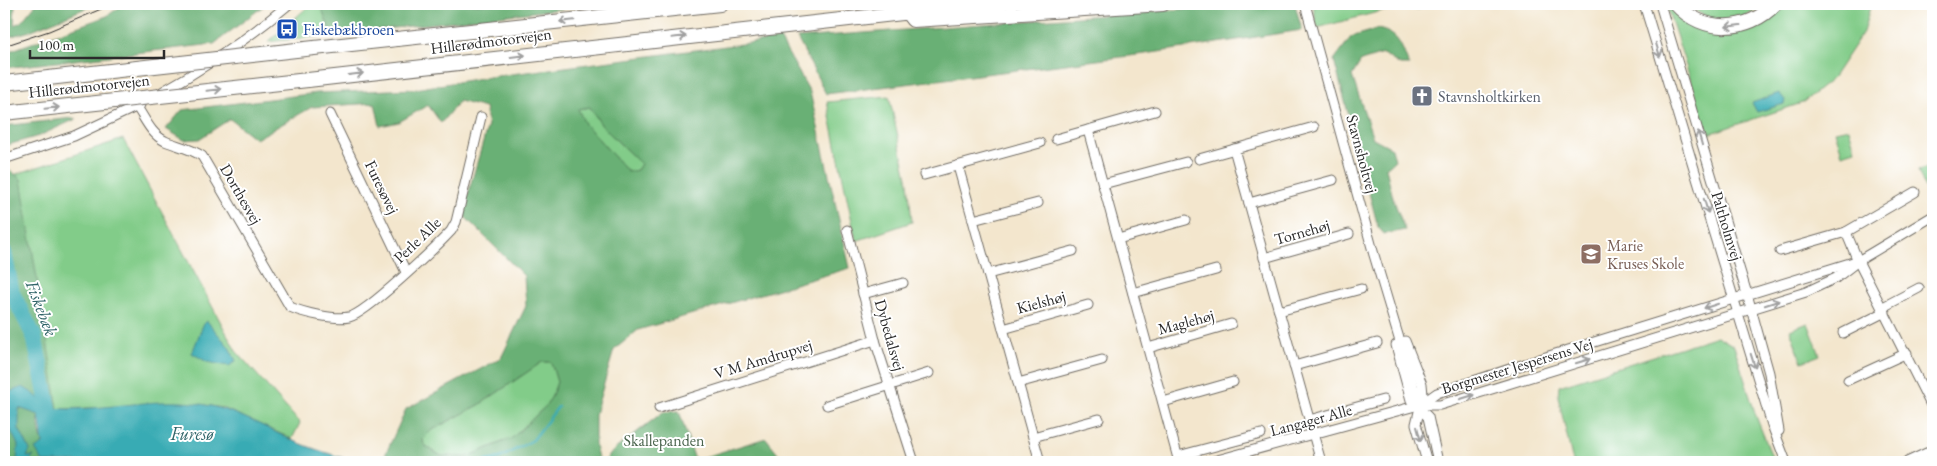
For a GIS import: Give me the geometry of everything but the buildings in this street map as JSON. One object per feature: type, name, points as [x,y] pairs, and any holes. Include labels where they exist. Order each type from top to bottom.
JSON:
[{"type":"highway","name":"Hillerødmotorvejen","points":[[4,83],[720,4]]},
{"type":"highway","name":"Hillerødmotorvejen","points":[[4,113],[983,4]]},
{"type":"highway","points":[[907,12],[913,20],[1163,4]]},
{"type":"highway","points":[[1676,4],[1686,14],[1699,21],[1726,27],[1752,21],[1775,4]]},
{"type":"street","points":[[4,158],[66,139],[137,107],[213,61],[289,4]]},
{"type":"street","name":"Stavnsholtvej","points":[[1305,4],[1392,311],[1397,332],[1397,350],[1407,388],[1411,400],[1419,405],[1428,416],[1438,462]]},
{"type":"street","name":"Paltholmvej","points":[[1644,4],[1785,459]]},
{"type":"street","name":"Paltholmvej","points":[[1660,4],[1752,310],[1769,373],[1785,459]]},
{"type":"street","points":[[1673,98],[1688,94]]},
{"type":"street","name":"Dorthesvej","points":[[137,107],[153,132],[164,140],[190,148],[202,156],[290,307],[304,313]]},
{"type":"street","points":[[1056,139],[1155,111]]},
{"type":"street","name":"Furesøvej","points":[[330,114],[406,272]]},
{"type":"street","name":"Perle Alle","points":[[304,313],[348,317],[357,314],[366,309],[446,237],[456,222],[481,117]]},
{"type":"street","points":[[1198,159],[1314,127]]},
{"type":"street","name":"Maglehøj","points":[[1088,130],[1178,459],[1261,434]]},
{"type":"street","points":[[924,175],[1040,143]]},
{"type":"street","name":"Tornehøj","points":[[1234,149],[1321,462]]},
{"type":"street","points":[[1103,184],[1186,162]]},
{"type":"street","name":"Kielshøj","points":[[958,166],[1040,462]]},
{"type":"street","points":[[1249,203],[1333,180]]},
{"type":"street","points":[[1780,251],[1846,232],[1915,192]]},
{"type":"street","points":[[974,220],[1038,203]]},
{"type":"street","name":"Borgmester Jespersens Vej","points":[[1419,405],[1440,405],[1806,292],[1836,278],[1858,261],[1933,216]]},
{"type":"street","points":[[1118,238],[1186,220]]},
{"type":"street","name":"Dybedalsvej","points":[[847,230],[875,340],[914,462]]},
{"type":"street","points":[[1846,232],[1858,261],[1907,353],[1930,391],[1933,409]]},
{"type":"street","name":"Tornehøj","points":[[1264,258],[1349,234]]},
{"type":"street","points":[[988,274],[1073,251]]},
{"type":"street","name":"Borgmester Jespersens Vej","points":[[1419,405],[1437,393],[1510,369],[1858,261]]},
{"type":"street","points":[[1133,293],[1216,270]]},
{"type":"street","name":"Dybedalsvej","points":[[863,294],[903,283]]},
{"type":"street","points":[[1843,333],[1919,288]]},
{"type":"street","points":[[1279,311],[1361,289]]},
{"type":"street","name":"Kielshøj","points":[[1003,329],[1088,305]]},
{"type":"street","name":"Stavnsholtvej","points":[[1392,311],[1422,384],[1423,395],[1419,405],[1416,424],[1427,462]]},
{"type":"street","name":"Maglehøj","points":[[1148,348],[1232,324]]},
{"type":"street","name":"V M Amdrupvej","points":[[659,408],[875,340]]},
{"type":"street","points":[[1294,366],[1377,344]]},
{"type":"street","points":[[1848,380],[1907,353]]},
{"type":"street","points":[[1018,383],[1102,360]]},
{"type":"street","name":"Dybedalsvej","points":[[827,405],[929,373]]},
{"type":"street","points":[[1163,402],[1233,382]]},
{"type":"street","points":[[1309,420],[1383,400]]},
{"type":"street","name":"Langager Alle","points":[[1210,462],[1419,405]]},
{"type":"street","points":[[1033,437],[1099,419]]},
{"type":"street","points":[[1907,462],[1933,450]]},
{"type":"green space","points":[[4,4],[15,4],[14,25],[21,22],[36,4],[96,4],[27,32],[4,38]]},
{"type":"green space","points":[[124,4],[266,4],[214,44],[4,68],[4,53],[107,16]]},
{"type":"green space","points":[[311,4],[320,4],[332,35],[268,42]]},
{"type":"green space","points":[[320,4],[605,4],[332,35]]},
{"type":"green space","points":[[1251,4],[1295,4],[1302,30],[1145,54],[826,94],[797,38]]},
{"type":"green space","points":[[1313,4],[1417,4],[1419,9],[1382,11],[1317,28]]},
{"type":"green space","points":[[1666,4],[1671,4],[1695,26],[1720,36],[1755,25],[1778,4],[1871,4],[1863,32],[1831,80],[1802,103],[1708,134]]},
{"type":"green space","points":[[1686,4],[1765,4],[1745,16],[1725,20],[1706,16]]},
{"type":"green space","points":[[1378,29],[1391,34],[1399,42],[1409,65],[1400,65],[1383,54],[1361,61],[1352,76],[1373,138],[1392,148],[1395,160],[1386,168],[1393,198],[1405,230],[1384,234],[1378,227],[1334,60],[1351,37]]},
{"type":"green space","points":[[780,39],[810,92],[850,268],[638,330],[614,350],[595,414],[595,445],[599,462],[382,462],[406,409],[501,358],[526,306],[524,276],[462,214],[488,125],[485,108],[459,101],[441,123],[428,105],[399,122],[380,126],[375,103],[312,107],[256,139],[230,119],[199,139],[184,140],[166,129],[182,110],[317,93],[415,89],[481,78]],"holes":[[[590,107],[602,126],[641,164],[637,170],[628,172],[585,124],[578,109]],[[542,362],[551,362],[557,382],[552,396],[546,406],[512,438],[467,457],[441,456],[424,445],[423,439],[432,430],[479,405]]]},
{"type":"green space","points":[[889,96],[908,182],[912,222],[856,241],[827,102]]},
{"type":"green space","points":[[590,107],[602,126],[641,164],[637,170],[628,172],[585,124],[577,109]]},
{"type":"green space","points":[[76,119],[39,136],[4,146],[4,126]]},
{"type":"green space","points":[[1849,128],[1855,150],[1842,154],[1835,131]]},
{"type":"green space","points":[[123,139],[236,351],[300,423],[292,439],[223,408],[199,404],[58,409],[33,325],[4,178]]},
{"type":"green space","points":[[1927,167],[1933,188],[1926,191],[1918,171]]},
{"type":"green space","points":[[11,171],[21,179],[58,409],[49,408],[39,415],[39,428],[42,440],[52,462],[4,462],[4,173]]},
{"type":"green space","points":[[1808,323],[1820,355],[1802,362],[1790,330]]},
{"type":"green space","points":[[1717,336],[1734,346],[1756,416],[1774,462],[1573,462],[1558,397],[1559,386]]},
{"type":"green space","points":[[542,362],[551,362],[557,382],[552,396],[546,406],[512,438],[467,457],[441,456],[424,445],[423,438],[432,430],[479,405]]},
{"type":"green space","name":"Skallepanden","points":[[679,411],[695,460],[766,438],[785,462],[604,462],[614,450],[663,412]]},
{"type":"water","points":[[1779,93],[1785,100],[1784,104],[1757,112],[1752,103]]},
{"type":"water","points":[[207,321],[229,347],[236,361],[229,366],[207,362],[192,353],[203,325]]},
{"type":"water","name":"Furesø","points":[[23,387],[49,408],[87,408],[163,402],[182,402],[213,406],[247,418],[307,446],[359,462],[43,462],[35,449],[43,444],[39,415],[19,408],[19,429],[30,450],[27,457],[34,456],[28,462],[17,462],[18,445],[4,417],[9,406],[4,399],[4,394]]},
{"type":"waterway","name":"Fiskebæk","points":[[4,252],[12,293],[34,336],[49,408]]},
{"type":"waterway","points":[[482,462],[500,458],[533,440],[558,407]]},
{"type":"tram line","points":[[4,46],[49,31],[113,4]]},
{"type":"place","name":"Fiskebækbroen","points":[[287,29]]},
{"type":"place","name":"Stavnsholtkirken","points":[[1422,96]]},
{"type":"place","name":"Marie Kruses Skole","points":[[1591,254]]}]
